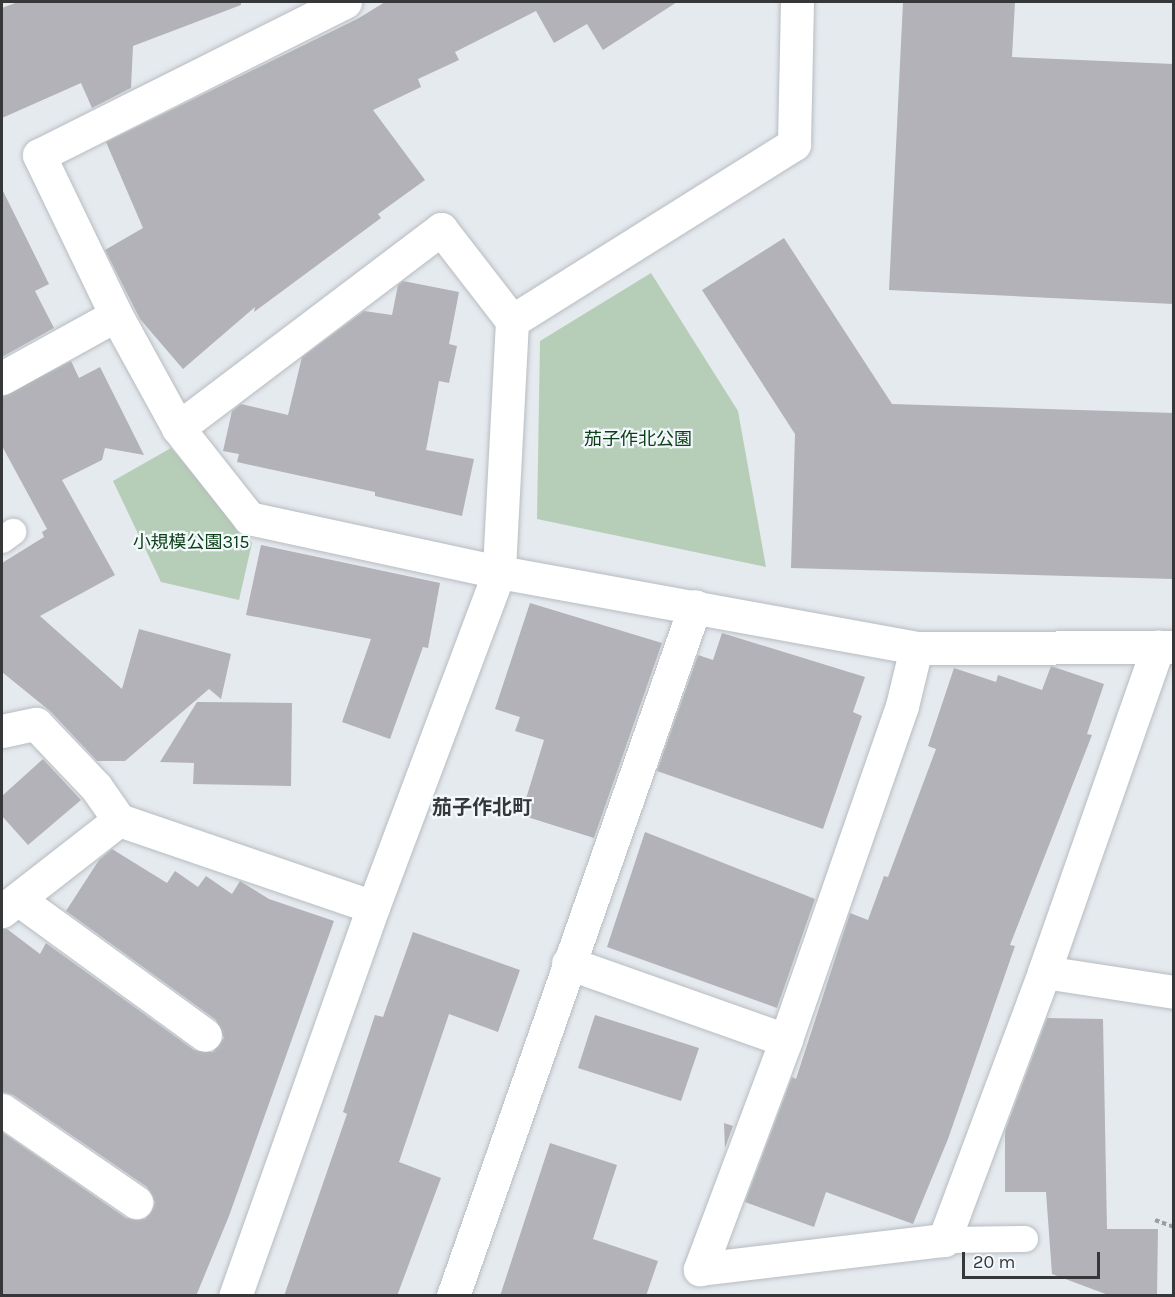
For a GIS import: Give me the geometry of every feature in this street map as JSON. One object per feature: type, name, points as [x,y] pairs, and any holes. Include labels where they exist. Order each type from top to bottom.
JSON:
[{"type":"street","points":[[345,2],[39,155],[116,315],[178,428],[249,518],[499,572],[916,648],[1166,646],[944,1240],[695,1282]]},
{"type":"street","points":[[512,321],[794,144],[797,2]]},
{"type":"street","points":[[178,428],[441,229],[512,321],[499,572],[374,907],[236,1296]]},
{"type":"street","points":[[2,378],[116,315]]},
{"type":"street","points":[[453,1296],[695,606]]},
{"type":"street","points":[[695,1282],[786,1040],[902,706],[916,648]]},
{"type":"street","points":[[2,731],[36,724],[96,787],[119,820],[374,907]]},
{"type":"street","points":[[119,820],[10,905],[205,1035]]},
{"type":"street","points":[[568,963],[786,1040]]},
{"type":"street","points":[[1044,972],[1173,992]]},
{"type":"street","points":[[2,1110],[136,1202]]},
{"type":"lane","points":[[944,1240],[1025,1239]]},
{"type":"path","points":[[1155,1220],[1173,1227]]},
{"type":"green space","name":"茄子作北公園","points":[[651,273],[738,411],[766,567],[537,519],[540,341]]},
{"type":"green space","name":"小規模公園315","points":[[171,448],[252,543],[239,600],[161,582],[113,481]]},
{"type":"building","points":[[18,2],[241,2],[241,5],[133,46],[131,88],[92,108],[81,83],[2,118],[2,8]]},
{"type":"building","points":[[385,2],[677,2],[603,50],[587,24],[554,43],[536,11],[455,52],[459,60],[418,79],[421,87],[373,110],[425,180],[378,214],[381,218],[254,312],[255,307],[183,369],[140,319],[105,250],[143,228],[106,142],[359,18]]},
{"type":"building","points":[[903,2],[1015,2],[1012,57],[1173,64],[1173,304],[889,290]]},
{"type":"building","points":[[2,189],[49,284],[35,291],[54,328],[2,357]]},
{"type":"building","points":[[784,238],[892,404],[1173,413],[1173,579],[791,568],[795,434],[702,290]]},
{"type":"building","points":[[403,281],[459,292],[449,344],[457,346],[449,383],[439,381],[426,450],[474,459],[462,516],[375,496],[375,492],[237,462],[239,454],[223,451],[232,411],[241,404],[288,415],[302,357],[364,311],[392,315],[398,285]]},
{"type":"building","points":[[71,361],[79,378],[100,367],[144,455],[105,448],[102,460],[62,480],[115,575],[40,616],[122,689],[139,629],[231,654],[221,699],[209,689],[125,761],[97,761],[50,711],[2,672],[2,563],[44,537],[42,532],[47,529],[2,446],[2,397]]},
{"type":"building","points":[[261,545],[440,583],[428,648],[423,647],[390,739],[342,722],[371,639],[246,615]]},
{"type":"building","points":[[530,603],[662,643],[594,838],[521,815],[544,740],[515,731],[520,717],[495,709]]},
{"type":"building","points":[[722,633],[865,677],[853,712],[862,716],[823,829],[657,771],[698,655],[713,660]]},
{"type":"building","points":[[1051,666],[1104,684],[1087,734],[1092,735],[1010,945],[1015,946],[948,1139],[913,1224],[826,1192],[814,1227],[745,1202],[792,1077],[796,1079],[850,913],[868,920],[884,876],[888,877],[936,749],[928,746],[954,668],[996,682],[998,675],[1042,690]]},
{"type":"building","points":[[197,702],[292,703],[291,786],[193,784],[194,763],[160,762]]},
{"type":"building","points":[[43,759],[81,800],[28,845],[2,816],[2,796]]},
{"type":"building","points":[[645,832],[815,899],[777,1008],[607,947]]},
{"type":"building","points":[[112,849],[167,883],[175,871],[198,887],[206,876],[232,894],[240,881],[269,899],[334,921],[229,1216],[196,1296],[2,1296],[2,1132],[126,1218],[145,1219],[155,1203],[147,1187],[13,1095],[2,1092],[2,929],[7,929],[40,954],[46,943],[194,1050],[213,1052],[224,1038],[216,1020],[66,911],[99,860]]},
{"type":"building","points":[[413,932],[520,970],[498,1032],[449,1014],[399,1162],[441,1178],[397,1296],[284,1296],[347,1114],[343,1112],[375,1015],[383,1017]]},
{"type":"building","points":[[595,1015],[699,1048],[681,1101],[578,1068]]},
{"type":"building","points":[[1047,1018],[1103,1019],[1107,1229],[1158,1229],[1157,1296],[1111,1296],[1052,1274],[1046,1192],[1005,1192],[1005,1131]]},
{"type":"building","points":[[724,1123],[733,1126],[725,1148]]},
{"type":"building","points":[[550,1143],[617,1165],[593,1239],[658,1261],[646,1296],[500,1296]]},
{"type":"district","name":"茄子作北町","points":[[482,807]]}]
